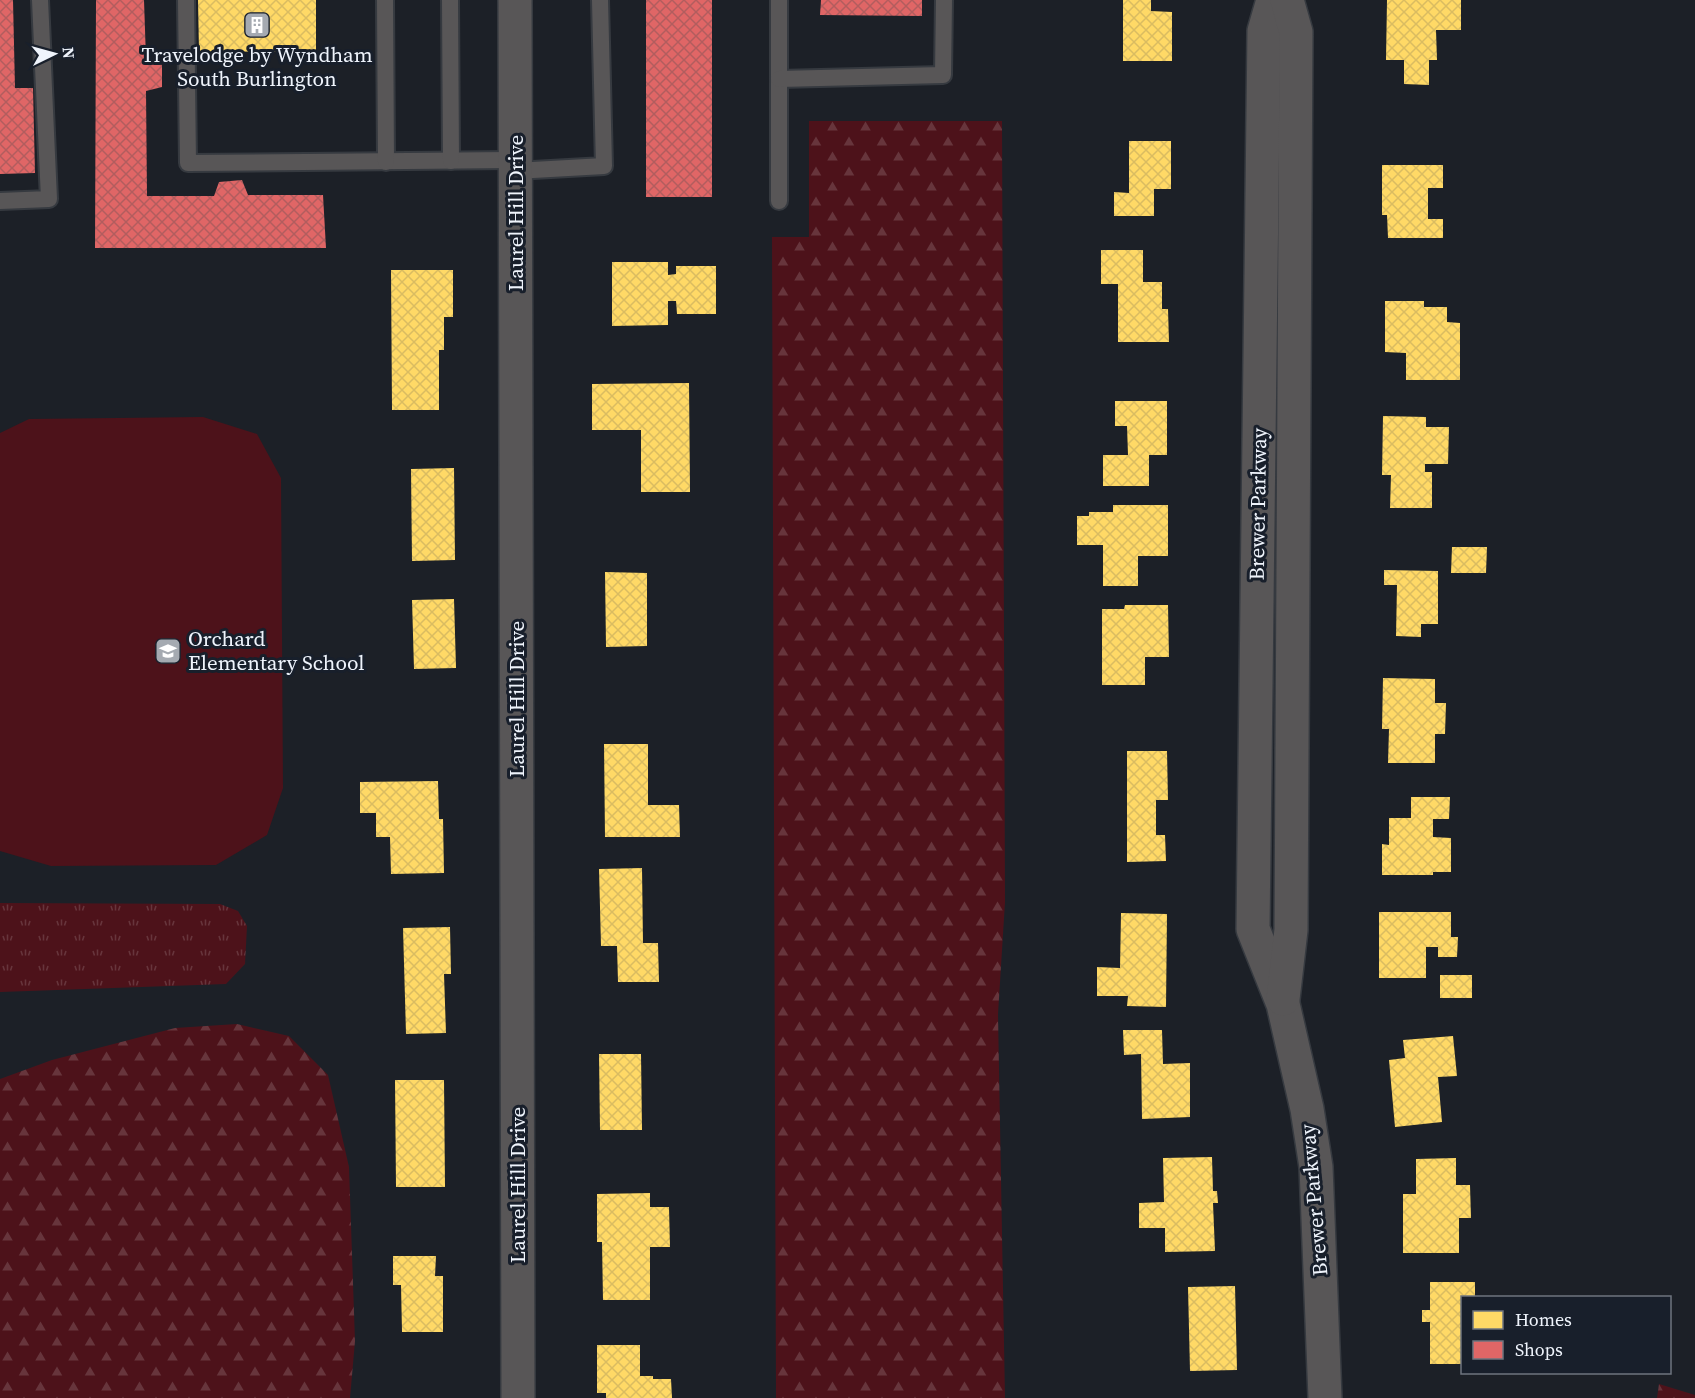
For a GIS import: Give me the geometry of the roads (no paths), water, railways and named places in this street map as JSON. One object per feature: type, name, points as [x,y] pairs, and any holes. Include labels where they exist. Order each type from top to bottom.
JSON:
[{"type":"street","name":"Laurel Hill Drive","points":[[515,0],[518,1398]]},
{"type":"street","name":"Brewer Parkway","points":[[1273,0],[1264,31],[1253,929],[1283,1004],[1316,1167],[1325,1398]]},
{"type":"street","name":"Brewer Parkway","points":[[1283,1004],[1291,930],[1296,32],[1287,0]]},
{"type":"lane","points":[[0,201],[49,200],[40,0]]},
{"type":"lane","points":[[186,0],[188,162],[451,161],[515,166],[604,166],[600,0]]},
{"type":"lane","points":[[385,0],[386,162]]},
{"type":"lane","points":[[450,0],[451,161]]},
{"type":"lane","points":[[778,0],[779,201]]},
{"type":"lane","points":[[779,79],[943,75],[944,0]]},
{"type":"place","name":"Travelodge by Wyndham South Burlington","points":[[257,25]]},
{"type":"place","name":"Orchard Elementary School","points":[[168,651]]}]
